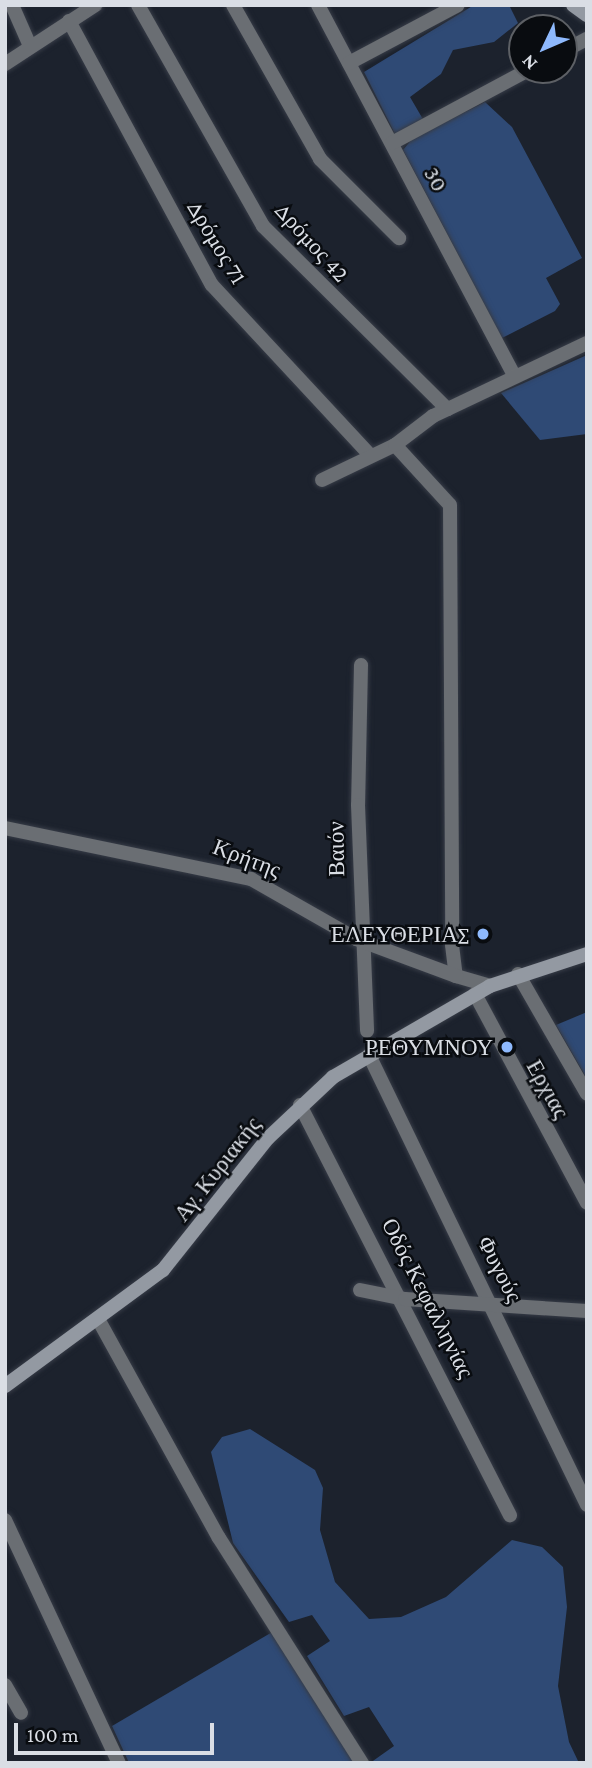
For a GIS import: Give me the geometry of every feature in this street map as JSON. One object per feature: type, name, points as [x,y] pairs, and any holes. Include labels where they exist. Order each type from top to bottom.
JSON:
[{"type":"street","points":[[12,5],[30,46]]},
{"type":"street","points":[[5,64],[95,5]]},
{"type":"street","name":"Δρόμος 42","points":[[138,5],[263,226],[447,410]]},
{"type":"street","points":[[233,5],[320,159],[399,238]]},
{"type":"street","name":"30","points":[[318,5],[514,375]]},
{"type":"street","points":[[349,63],[458,5]]},
{"type":"street","points":[[573,5],[587,15]]},
{"type":"street","name":"Δρόμος 71","points":[[69,21],[212,285],[370,454]]},
{"type":"street","points":[[391,143],[508,81]]},
{"type":"street","points":[[322,480],[370,454],[395,445],[447,410],[514,375],[587,343]]},
{"type":"street","points":[[395,445],[450,505],[457,976]]},
{"type":"street","name":"Βαιόν","points":[[360,665],[361,942],[367,1031]]},
{"type":"street","name":"Κρήτης","points":[[5,828],[251,879],[361,942],[491,986]]},
{"type":"street","name":"Αγ. Κυριακής","points":[[5,1386],[98,1319],[183,1249],[300,1104],[369,1055],[475,994],[518,974],[587,954]]},
{"type":"street","points":[[518,974],[587,1094]]},
{"type":"street","name":"Ερχιας","points":[[475,994],[587,1203]]},
{"type":"street","name":"Φυγούς","points":[[369,1055],[494,1307],[587,1506]]},
{"type":"street","name":"Οδός Κεφαλληνίας","points":[[300,1104],[405,1299],[510,1514]]},
{"type":"street","points":[[360,1290],[405,1299],[494,1307],[587,1311]]},
{"type":"street","points":[[98,1319],[219,1538],[362,1763]]},
{"type":"street","points":[[5,1520],[119,1763]]},
{"type":"street","points":[[5,1685],[20,1713]]},
{"type":"shaded area","points":[[474,5],[509,5],[514,14],[508,14],[508,31],[494,42],[453,50],[441,74],[410,97],[424,121],[396,136],[364,72]]},
{"type":"shaded area","points":[[485,102],[512,127],[582,258],[546,278],[560,304],[555,311],[502,338],[403,150],[412,139]]},
{"type":"shaded area","points":[[587,355],[587,434],[540,440],[501,393]]},
{"type":"shaded area","points":[[587,1012],[587,1079],[556,1025]]},
{"type":"shaded area","points":[[250,1429],[315,1470],[323,1488],[320,1530],[335,1582],[369,1619],[401,1617],[446,1597],[512,1540],[542,1547],[563,1567],[567,1607],[558,1686],[569,1742],[579,1763],[370,1763],[394,1746],[369,1707],[344,1716],[307,1656],[330,1641],[312,1615],[289,1622],[233,1543],[211,1452],[222,1437]]},
{"type":"shaded area","points":[[274,1631],[355,1763],[129,1763],[112,1726]]},
{"type":"place","name":"ΕΛΕΥΘΕΡΙΑΣ","points":[[483,934]]},
{"type":"place","name":"ΡΕΘΥΜΝΟΥ","points":[[507,1047]]}]
